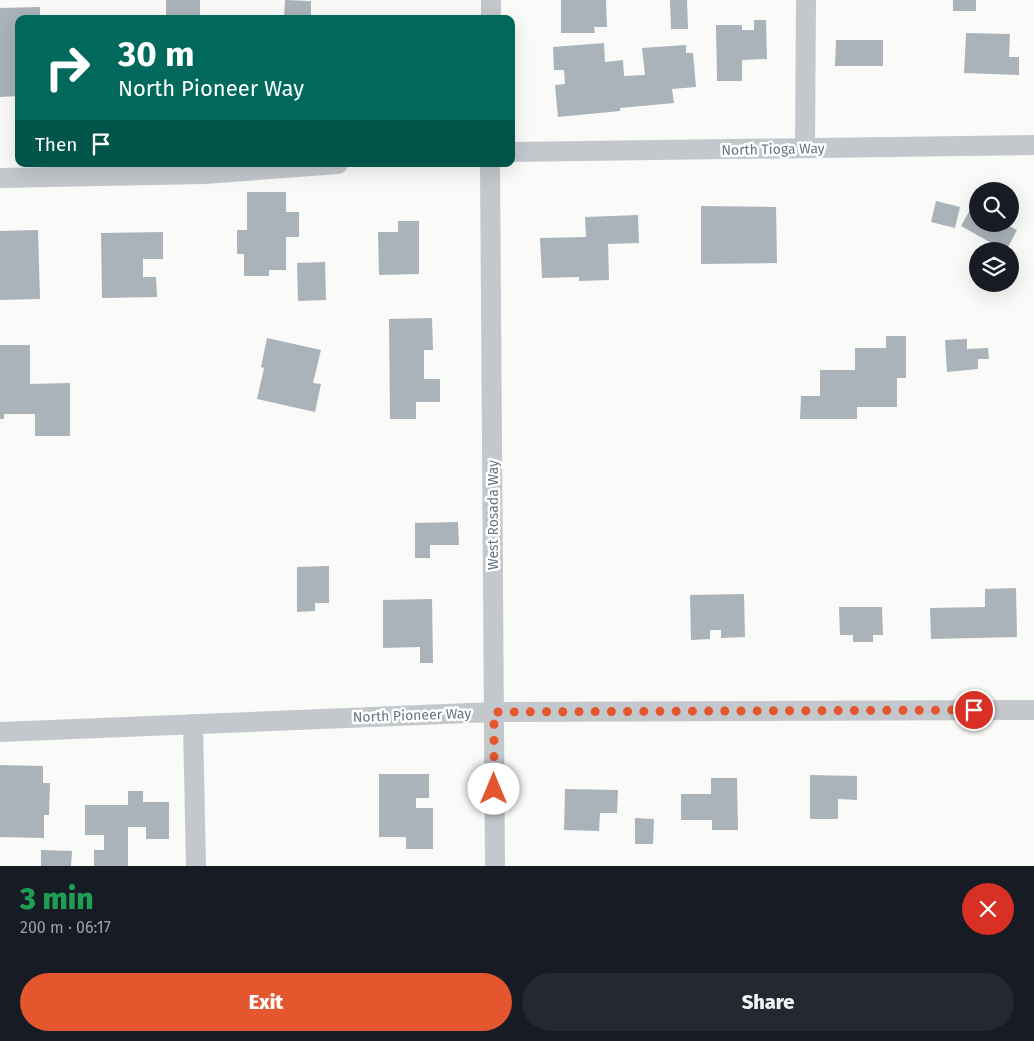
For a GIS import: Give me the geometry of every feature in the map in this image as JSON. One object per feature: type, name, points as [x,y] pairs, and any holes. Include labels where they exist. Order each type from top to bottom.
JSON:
[{"type":"street","points":[[491,0],[491,15]]},
{"type":"street","points":[[805,148],[806,0]]},
{"type":"street","name":"North Tioga Way","points":[[515,152],[1034,145]]},
{"type":"street","points":[[0,178],[204,174],[298,167]]},
{"type":"street","name":"West Rosada Way","points":[[490,167],[495,866]]},
{"type":"street","name":"North Pioneer Way","points":[[0,732],[494,712],[1034,710]]},
{"type":"street","points":[[193,724],[196,866]]},
{"type":"building","points":[[166,0],[200,0],[200,15],[166,15]]},
{"type":"building","points":[[285,0],[311,1],[311,15],[284,15]]},
{"type":"building","points":[[561,0],[606,0],[607,27],[594,27],[595,33],[561,33]]},
{"type":"building","points":[[670,0],[687,0],[688,29],[671,29]]},
{"type":"building","points":[[953,0],[976,0],[976,11],[953,11]]},
{"type":"building","points":[[40,7],[40,15],[15,15],[15,96],[0,97],[0,8]]},
{"type":"building","points":[[754,20],[766,20],[767,59],[742,60],[742,81],[717,81],[716,25],[742,25],[742,30],[754,30]]},
{"type":"building","points":[[966,33],[1010,34],[1009,57],[1019,57],[1019,75],[964,73]]},
{"type":"building","points":[[836,40],[883,40],[883,66],[835,66]]},
{"type":"building","points":[[604,43],[605,62],[623,60],[624,76],[645,75],[642,48],[686,45],[686,53],[693,53],[696,87],[672,89],[674,103],[620,108],[620,111],[558,117],[555,85],[565,84],[564,70],[554,70],[553,47]]},
{"type":"building","points":[[247,192],[286,192],[286,212],[299,212],[299,237],[286,237],[286,270],[269,270],[269,276],[244,276],[244,254],[237,254],[237,230],[247,230]]},
{"type":"building","points":[[936,201],[960,207],[955,228],[931,222]]},
{"type":"building","points":[[701,206],[776,207],[777,263],[701,264]]},
{"type":"building","points":[[969,212],[969,230],[961,226]]},
{"type":"building","points":[[638,215],[639,243],[608,244],[609,280],[579,281],[579,277],[542,278],[540,238],[586,237],[585,217]]},
{"type":"building","points":[[398,221],[419,221],[419,274],[379,275],[378,232],[398,232]]},
{"type":"building","points":[[38,230],[40,299],[0,300],[0,231]]},
{"type":"building","points":[[163,232],[163,259],[143,259],[143,277],[156,277],[157,297],[102,298],[101,233]]},
{"type":"building","points":[[972,232],[1016,232],[1011,242],[990,242]]},
{"type":"building","points":[[325,262],[326,300],[298,301],[297,263]]},
{"type":"building","points":[[432,318],[433,350],[424,350],[424,379],[440,379],[440,402],[416,402],[416,419],[390,419],[389,319]]},
{"type":"building","points":[[886,336],[906,336],[906,378],[897,378],[897,407],[857,407],[857,419],[800,419],[801,396],[820,396],[820,370],[855,370],[855,348],[886,348]]},
{"type":"building","points":[[267,338],[321,350],[313,383],[321,384],[315,412],[257,399],[264,368],[261,367]]},
{"type":"building","points":[[967,339],[967,349],[988,348],[989,359],[978,359],[978,369],[947,372],[945,340]]},
{"type":"building","points":[[0,345],[30,345],[30,384],[70,383],[70,436],[35,436],[35,414],[4,414],[4,419],[0,419]]},
{"type":"building","points":[[458,522],[459,545],[430,545],[430,558],[415,558],[415,523]]},
{"type":"building","points":[[329,566],[329,603],[315,603],[315,611],[297,612],[297,567]]},
{"type":"building","points":[[1016,588],[1017,637],[931,639],[930,608],[985,607],[985,589]]},
{"type":"building","points":[[744,594],[745,637],[721,638],[721,630],[710,630],[710,639],[691,640],[690,595]]},
{"type":"building","points":[[432,599],[433,663],[420,663],[420,647],[383,648],[383,600]]},
{"type":"building","points":[[839,607],[882,607],[883,635],[873,635],[873,642],[853,642],[853,635],[840,635]]},
{"type":"building","points":[[0,765],[43,766],[43,783],[50,783],[49,815],[44,815],[44,838],[0,837]]},
{"type":"building","points":[[379,774],[429,774],[429,798],[416,798],[416,808],[433,808],[433,849],[406,849],[406,837],[379,837]]},
{"type":"building","points":[[810,775],[857,776],[857,800],[838,799],[838,819],[810,819]]},
{"type":"building","points":[[711,778],[737,778],[738,830],[712,830],[712,820],[681,820],[681,794],[711,794]]},
{"type":"building","points":[[565,789],[618,790],[617,813],[600,813],[599,831],[564,830]]},
{"type":"building","points":[[128,791],[143,791],[143,802],[169,802],[169,839],[146,839],[146,827],[128,827],[128,866],[94,866],[94,850],[104,850],[104,835],[85,835],[85,805],[128,805]]},
{"type":"building","points":[[635,818],[654,819],[653,844],[635,844]]},
{"type":"building","points":[[41,850],[72,851],[71,866],[41,866]]},
{"type":"route","points":[[494,789],[494,712],[974,710]]}]
